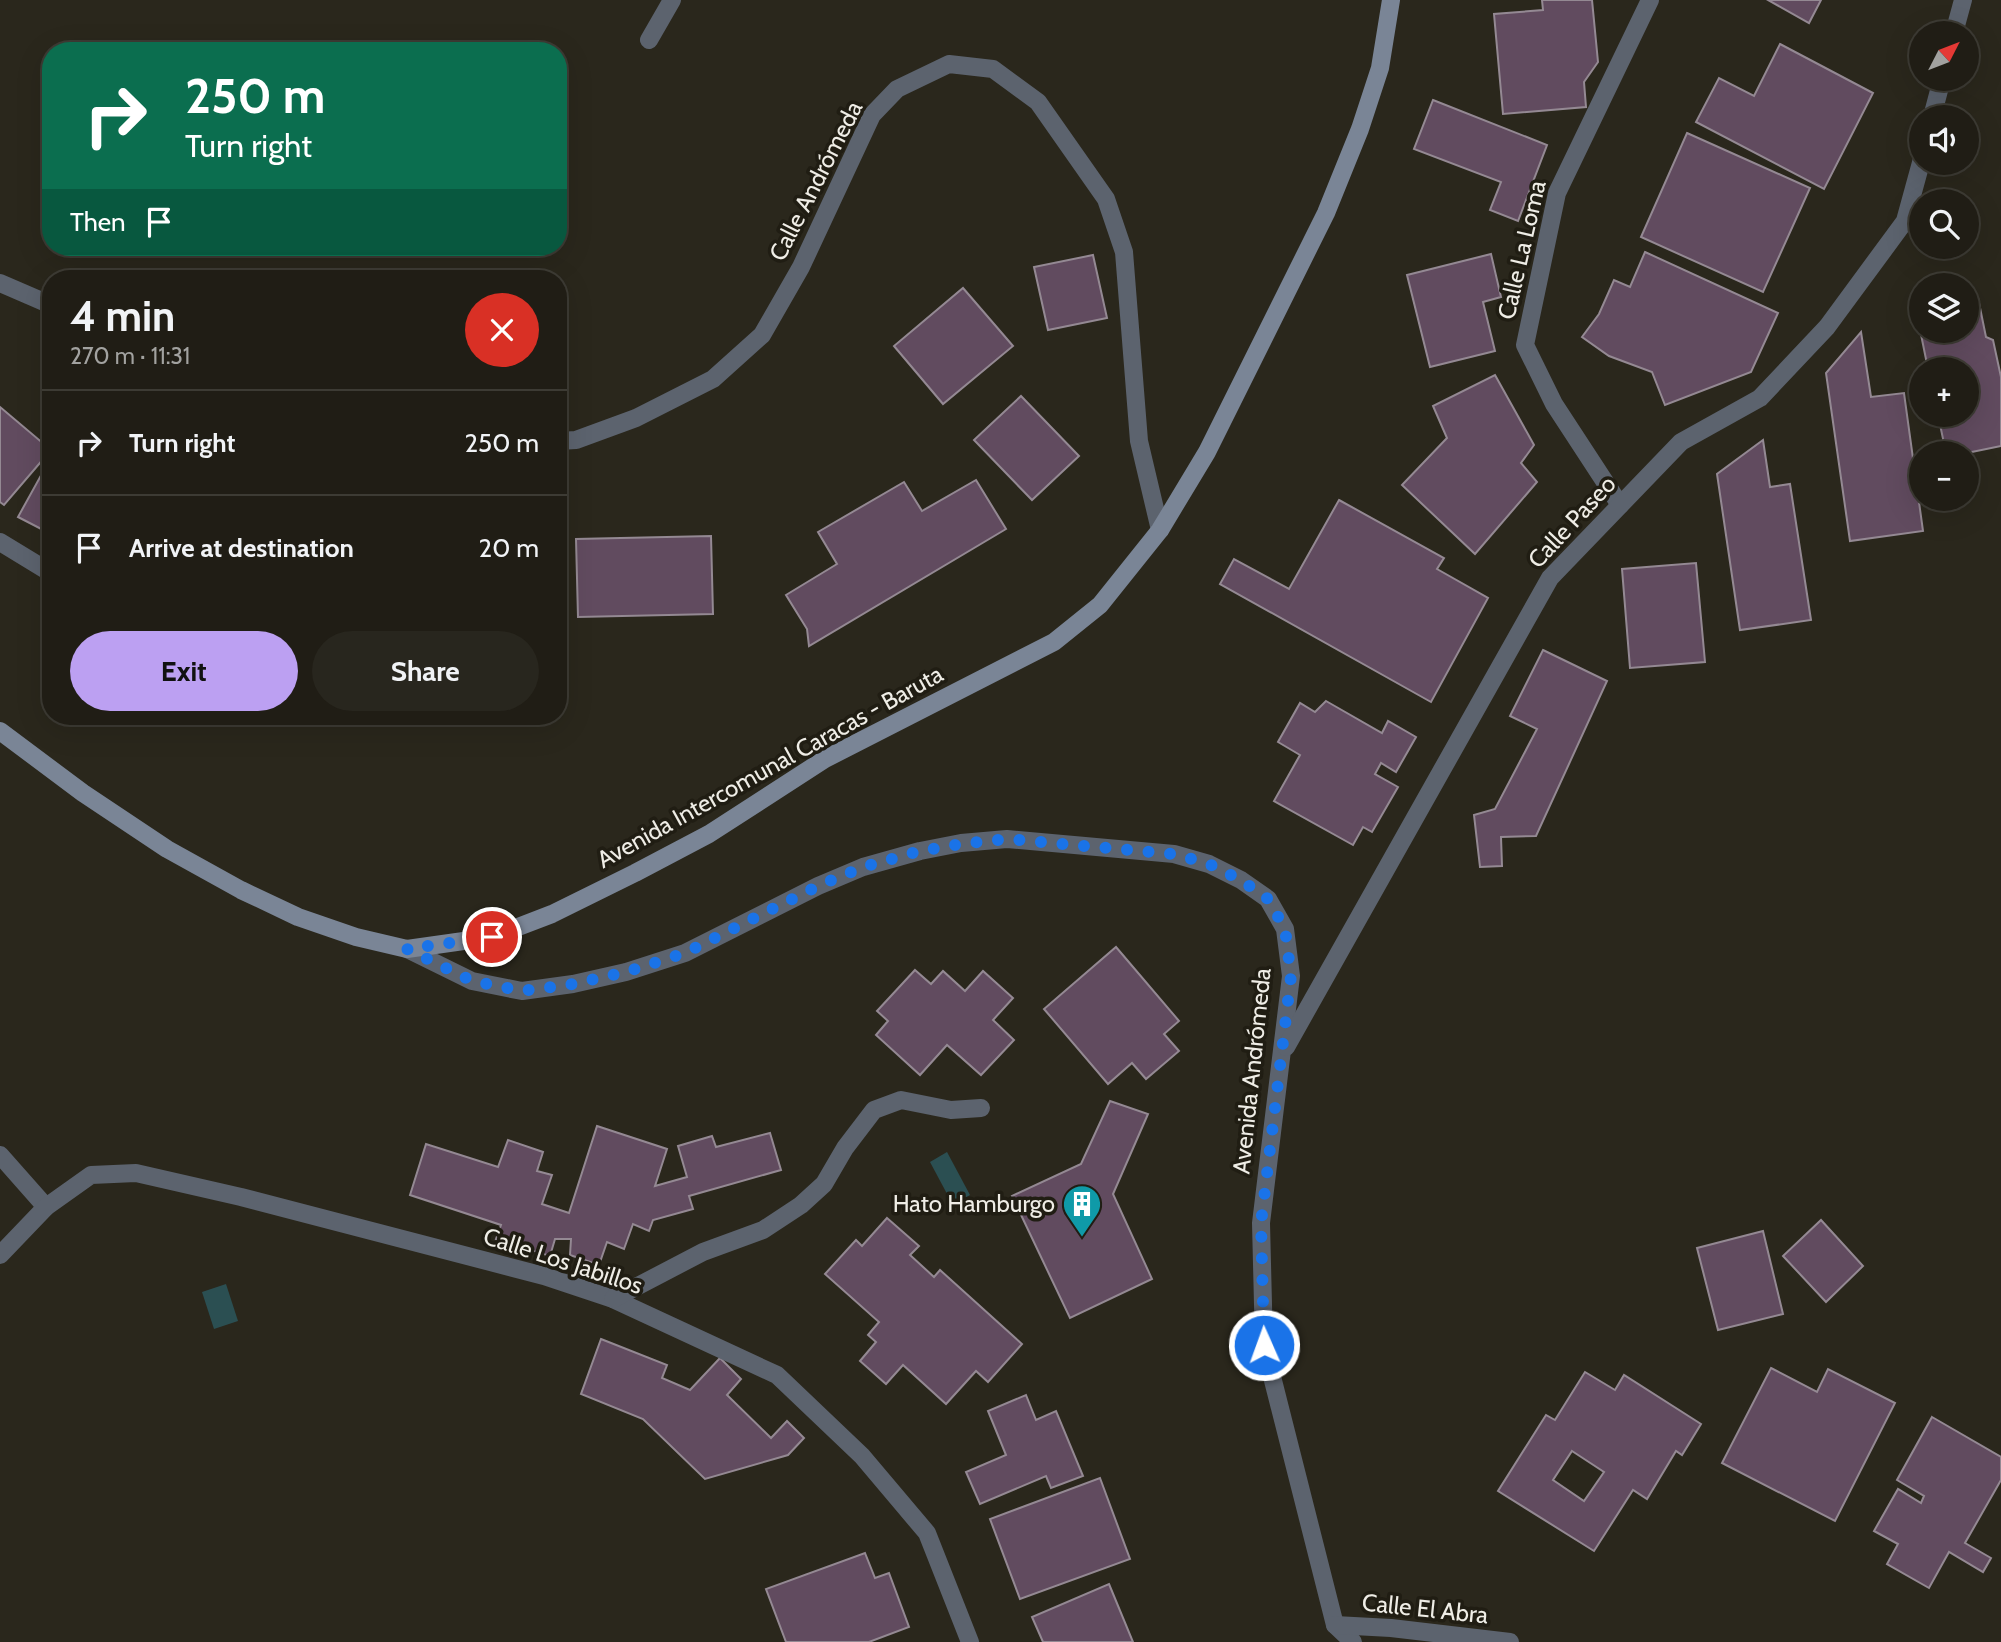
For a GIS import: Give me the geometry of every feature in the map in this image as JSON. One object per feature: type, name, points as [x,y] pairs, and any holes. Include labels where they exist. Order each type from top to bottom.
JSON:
[{"type":"street","points":[[649,40],[672,0]]},
{"type":"street","name":"Avenida Intercomunal Caracas - Baruta","points":[[0,731],[83,793],[167,849],[241,890],[298,917],[356,937],[407,949],[492,937],[552,914],[709,834],[825,759],[1054,642],[1100,605],[1160,530],[1208,452],[1326,213],[1360,129],[1380,68],[1391,0]]},
{"type":"street","name":"Calle La Loma","points":[[1620,505],[1554,404],[1525,345],[1557,193],[1650,0]]},
{"type":"street","points":[[1957,21],[1963,0]]},
{"type":"street","name":"Calle Andrómeda","points":[[567,440],[576,440],[636,418],[713,379],[762,335],[801,267],[872,115],[897,89],[948,64],[993,69],[1038,102],[1106,199],[1124,252],[1139,441],[1160,530]]},
{"type":"street","name":"Calle Paseo","points":[[1283,1053],[1550,578],[1681,442],[1760,398],[1827,327],[1905,221],[1918,175]]},
{"type":"street","points":[[0,283],[42,301]]},
{"type":"street","points":[[0,542],[42,568]]},
{"type":"street","name":"Avenida Andrómeda","points":[[407,949],[472,981],[522,991],[573,984],[626,972],[685,953],[818,886],[863,867],[920,851],[1007,839],[1174,854],[1209,864],[1241,880],[1268,899],[1285,929],[1291,976],[1261,1223],[1264,1345],[1335,1625]]},
{"type":"street","points":[[613,1299],[703,1252],[763,1230],[801,1205],[824,1184],[845,1148],[874,1110],[901,1100],[951,1110],[981,1108]]},
{"type":"street","points":[[0,1155],[46,1207]]},
{"type":"street","name":"Calle Los Jabillos","points":[[0,1255],[46,1207],[91,1175],[136,1173],[241,1197],[531,1272],[613,1299],[777,1375],[852,1447],[927,1533],[970,1642]]},
{"type":"street","points":[[1335,1625],[1353,1642]]},
{"type":"street","name":"Calle El Abra","points":[[1335,1625],[1391,1628],[1510,1642]]},
{"type":"water","points":[[947,1152],[970,1195],[953,1205],[930,1162]]},
{"type":"water","points":[[226,1284],[238,1321],[214,1329],[202,1292]]},
{"type":"building","points":[[1542,0],[1592,0],[1598,62],[1584,82],[1586,107],[1503,114],[1494,14],[1543,10]]},
{"type":"building","points":[[1768,0],[1821,0],[1809,23]]},
{"type":"building","points":[[1780,44],[1873,93],[1824,189],[1696,122],[1719,78],[1754,96]]},
{"type":"building","points":[[1433,100],[1547,145],[1518,221],[1490,210],[1501,182],[1414,149]]},
{"type":"building","points":[[1687,133],[1810,188],[1763,292],[1641,237]]},
{"type":"building","points":[[1645,252],[1778,313],[1751,372],[1665,405],[1652,372],[1609,356],[1582,337],[1599,314],[1614,280],[1630,287]]},
{"type":"building","points":[[1491,254],[1501,297],[1483,302],[1495,351],[1430,367],[1407,275]]},
{"type":"building","points":[[1093,255],[1107,318],[1048,330],[1034,267]]},
{"type":"building","points":[[963,288],[1013,346],[943,404],[894,346]]},
{"type":"building","points":[[1979,303],[1986,337],[1993,340],[2001,377],[2001,446],[1979,451],[1979,441],[1943,441],[1941,427],[1979,427],[1979,357],[1926,357],[1923,343],[1979,343]]},
{"type":"building","points":[[1861,332],[1871,397],[1904,393],[1911,441],[1909,511],[1920,511],[1923,531],[1850,541],[1826,373]]},
{"type":"building","points":[[1495,375],[1534,445],[1521,463],[1537,482],[1475,554],[1402,485],[1447,438],[1433,406]]},
{"type":"building","points":[[1021,396],[1079,456],[1032,500],[974,440]]},
{"type":"building","points":[[0,407],[42,442],[42,461],[4,505],[0,502]]},
{"type":"building","points":[[1763,440],[1770,487],[1790,484],[1811,620],[1740,630],[1717,474]]},
{"type":"building","points":[[42,474],[42,529],[18,517]]},
{"type":"building","points":[[976,480],[1006,529],[809,646],[807,629],[786,595],[837,564],[818,532],[904,482],[922,511]]},
{"type":"building","points":[[1339,500],[1444,558],[1437,569],[1488,598],[1431,702],[1220,584],[1234,559],[1289,589]]},
{"type":"building","points":[[711,536],[713,614],[578,617],[576,539]]},
{"type":"building","points":[[1696,563],[1705,662],[1630,668],[1622,569]]},
{"type":"building","points":[[1543,650],[1607,681],[1536,836],[1501,837],[1502,866],[1480,867],[1474,815],[1495,809],[1537,729],[1510,716]]},
{"type":"building","points":[[1326,701],[1382,733],[1388,721],[1416,737],[1396,772],[1381,763],[1375,774],[1398,787],[1372,832],[1363,827],[1353,845],[1274,801],[1300,755],[1278,742],[1300,703],[1315,712]]},
{"type":"building","points":[[1116,947],[1179,1021],[1164,1034],[1179,1051],[1146,1079],[1132,1063],[1108,1084],[1044,1009]]},
{"type":"building","points":[[915,970],[931,984],[943,971],[965,991],[983,971],[1013,998],[993,1020],[1014,1040],[981,1075],[947,1045],[920,1075],[876,1035],[888,1021],[877,1011]]},
{"type":"building","name":"Hato Hamburgo","points":[[1110,1101],[1148,1114],[1113,1194],[1152,1279],[1070,1318],[1012,1196],[1081,1164]]},
{"type":"building","points":[[597,1126],[667,1149],[655,1186],[687,1177],[678,1146],[712,1136],[716,1147],[770,1133],[781,1170],[689,1196],[693,1209],[653,1220],[649,1231],[633,1224],[624,1249],[607,1242],[599,1265],[570,1255],[571,1239],[555,1239],[550,1256],[496,1239],[501,1225],[410,1195],[426,1144],[498,1167],[508,1140],[543,1152],[537,1171],[552,1175],[542,1204],[569,1213]]},
{"type":"building","points":[[887,1218],[919,1246],[910,1255],[934,1277],[940,1270],[1022,1344],[988,1382],[976,1371],[946,1404],[903,1365],[886,1384],[860,1361],[876,1342],[868,1335],[879,1322],[825,1274],[856,1240],[862,1246]]},
{"type":"building","points":[[1821,1220],[1863,1266],[1826,1302],[1783,1256]]},
{"type":"building","points":[[1763,1231],[1783,1314],[1718,1330],[1697,1248]]},
{"type":"building","points":[[601,1339],[667,1365],[662,1378],[690,1390],[720,1358],[741,1379],[727,1395],[771,1438],[787,1421],[804,1438],[788,1455],[705,1479],[643,1419],[581,1394]]},
{"type":"building","points":[[1771,1368],[1817,1392],[1828,1369],[1895,1403],[1835,1521],[1722,1463]]},
{"type":"building","points":[[1585,1372],[1615,1390],[1624,1375],[1701,1424],[1682,1455],[1676,1451],[1647,1499],[1633,1490],[1594,1551],[1498,1491],[1546,1415],[1555,1420]],"holes":[[[1572,1451],[1604,1472],[1584,1501],[1553,1480]]]},
{"type":"building","points":[[1026,1395],[1036,1420],[1056,1411],[1083,1476],[1051,1488],[1046,1476],[980,1504],[966,1472],[1006,1455],[988,1411]]},
{"type":"building","points":[[1932,1417],[2001,1457],[2001,1480],[1965,1543],[1991,1558],[1983,1572],[1949,1552],[1929,1588],[1887,1564],[1898,1544],[1874,1531],[1898,1489],[1921,1503],[1924,1496],[1897,1480]]},
{"type":"building","points":[[1100,1478],[1130,1559],[1020,1599],[990,1519]]},
{"type":"building","points":[[865,1553],[875,1578],[889,1573],[909,1627],[869,1642],[786,1642],[766,1589]]},
{"type":"building","points":[[1109,1584],[1133,1642],[1043,1642],[1032,1617]]},
{"type":"place","name":"Hato Hamburgo","points":[[1082,1238]]},
{"type":"route","points":[[492,937],[407,949],[472,981],[522,991],[573,984],[626,972],[685,953],[818,886],[863,867],[920,851],[1007,839],[1174,854],[1209,864],[1241,880],[1268,899],[1285,929],[1291,976],[1261,1223],[1264,1345]]}]
